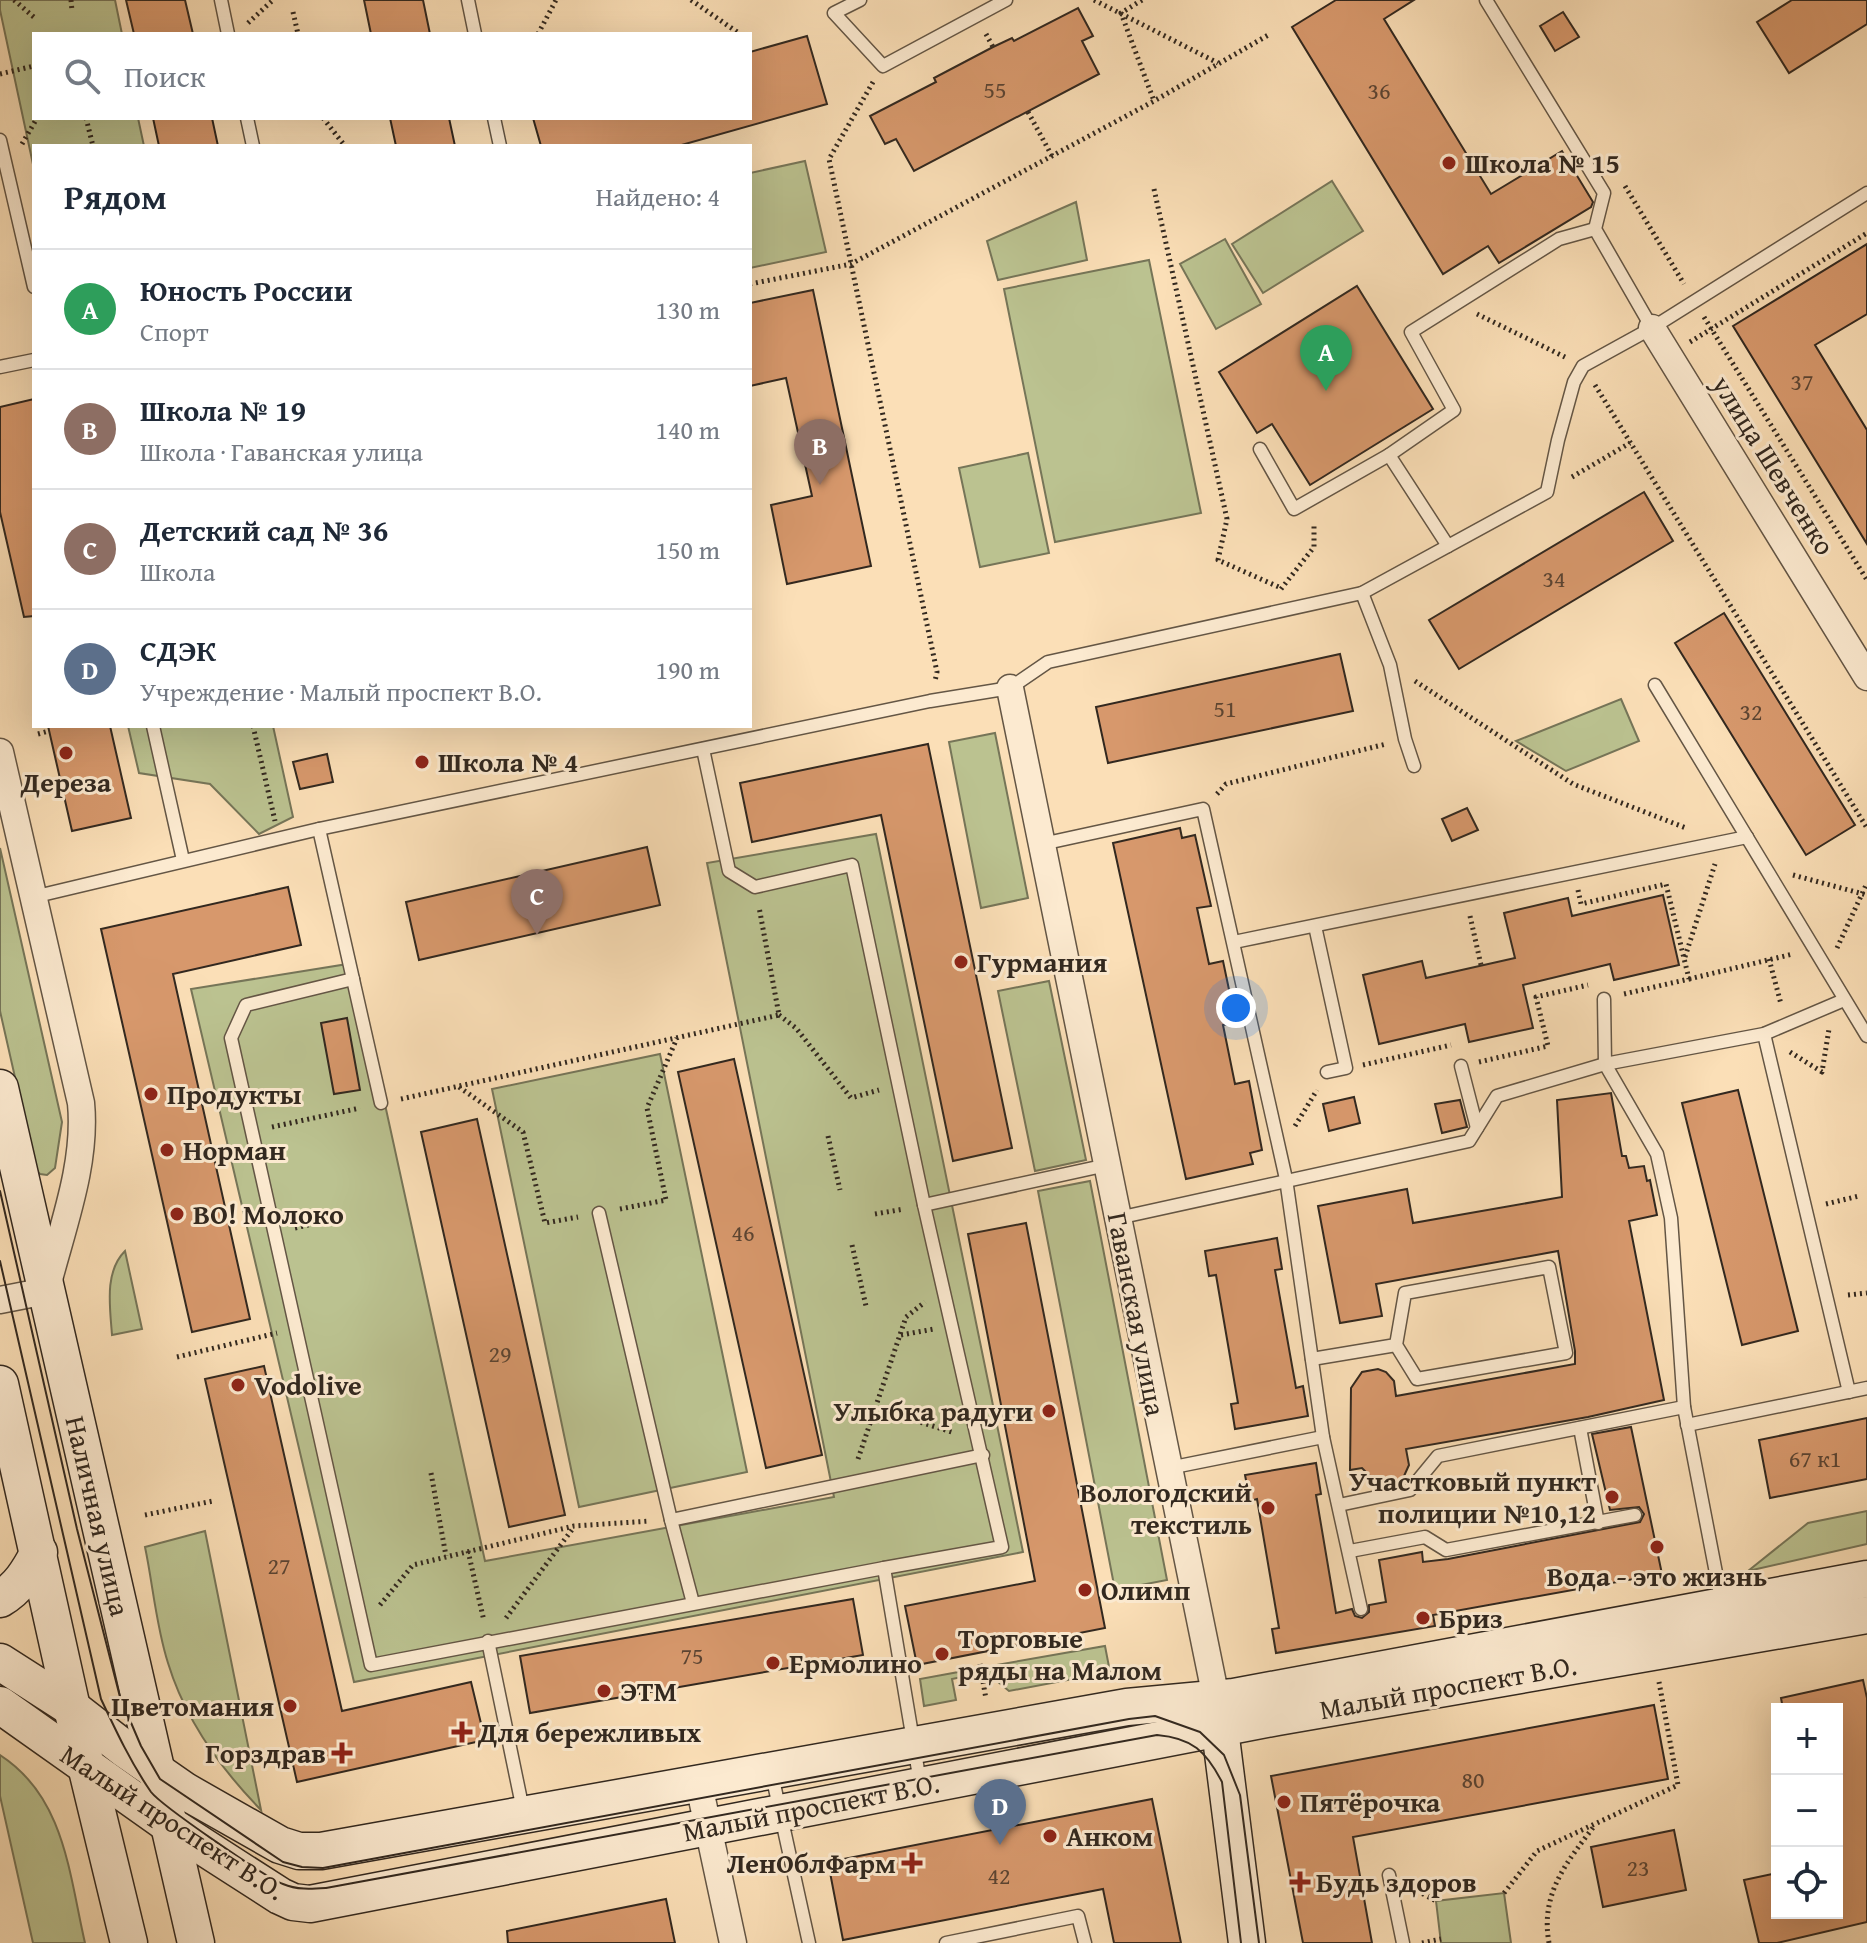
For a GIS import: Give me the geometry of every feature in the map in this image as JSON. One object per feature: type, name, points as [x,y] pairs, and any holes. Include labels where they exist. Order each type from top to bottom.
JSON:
[{"type":"main road","name":"Наличная улица","points":[[0,1088],[196,1943]]},
{"type":"main road","points":[[0,1384],[72,1708],[129,1943]]},
{"type":"main road","points":[[0,1599],[27,1575],[39,1552]]},
{"type":"main road","name":"Малый проспект В.О.","points":[[1725,1623],[1867,1579]]},
{"type":"main road","name":"Малый проспект В.О.","points":[[0,1705],[168,1824],[280,1896],[293,1902],[310,1904],[921,1786],[1218,1713],[1725,1623],[1867,1615]]},
{"type":"main road","name":"Малый проспект В.О.","points":[[0,1662],[72,1708],[157,1773],[280,1845],[299,1851],[321,1851],[1127,1707],[1218,1713]]},
{"type":"main road","name":"Гаванская улица","points":[[1218,1713],[1247,1943]]},
{"type":"street","name":"улица Шевченко","points":[[1652,328],[1867,677]]},
{"type":"street","name":"Гаванская улица","points":[[1010,688],[1218,1713]]},
{"type":"street","points":[[0,752],[81,1103],[83,1128],[81,1152],[46,1291],[0,1300]]},
{"type":"street","points":[[699,1785],[733,1943]]},
{"type":"lane","points":[[221,0],[228,32]]},
{"type":"lane","points":[[468,0],[475,32]]},
{"type":"lane","points":[[860,0],[834,13],[883,66],[1006,0]]},
{"type":"lane","points":[[1492,2],[1604,193],[1595,229],[1652,328]]},
{"type":"lane","points":[[247,120],[253,144]]},
{"type":"lane","points":[[494,120],[500,144]]},
{"type":"lane","points":[[0,140],[32,278]]},
{"type":"lane","points":[[33,897],[279,837],[930,701],[1010,688],[1048,662],[1362,593],[1547,492],[1574,382],[1583,366],[1652,328],[1867,193]]},
{"type":"lane","points":[[1260,449],[1294,509],[1389,455],[1454,410],[1411,332],[1559,239],[1595,229]]},
{"type":"lane","points":[[0,367],[32,360]]},
{"type":"lane","points":[[1389,455],[1448,546]]},
{"type":"lane","points":[[1362,593],[1390,665],[1405,739],[1414,766]]},
{"type":"lane","points":[[1655,685],[1826,971],[1838,1002],[1867,1036]]},
{"type":"lane","points":[[153,728],[183,860]]},
{"type":"lane","points":[[353,979],[246,1005],[231,1038],[371,1665],[1002,1547],[924,1205],[852,865],[755,887],[729,871],[703,749]]},
{"type":"lane","points":[[1042,844],[1203,809],[1286,1179],[1323,1437],[1361,1609]]},
{"type":"lane","points":[[319,829],[381,1103]]},
{"type":"lane","points":[[1234,942],[1747,837]]},
{"type":"lane","points":[[1315,926],[1346,1068],[1327,1072]]},
{"type":"lane","points":[[1604,999],[1605,1064],[1657,1154],[1671,1218],[1684,1407],[1725,1623]]},
{"type":"lane","points":[[1118,1218],[1469,1141],[1497,1096],[1605,1064],[1764,1034],[1838,1002]]},
{"type":"lane","points":[[1764,1034],[1849,1392]]},
{"type":"lane","points":[[1461,1066],[1477,1128]]},
{"type":"lane","points":[[924,1205],[1107,1165]]},
{"type":"lane","points":[[599,1213],[693,1603]]},
{"type":"lane","points":[[1549,1267],[1566,1353],[1417,1379],[1396,1345],[1405,1293],[1549,1267]]},
{"type":"lane","points":[[1312,1359],[1396,1345]]},
{"type":"lane","points":[[1687,1425],[1867,1388]]},
{"type":"lane","points":[[1339,1505],[1410,1490],[1438,1456],[1684,1407]]},
{"type":"lane","points":[[1580,1428],[1598,1523]]},
{"type":"lane","points":[[1169,1468],[1323,1437]]},
{"type":"lane","points":[[671,1520],[983,1455]]},
{"type":"lane","points":[[1350,1551],[1425,1537],[1446,1550],[1635,1515]]},
{"type":"lane","points":[[884,1568],[921,1786]]},
{"type":"lane","points":[[488,1641],[524,1815]]},
{"type":"lane","points":[[771,1772],[809,1943]]},
{"type":"lane","points":[[1389,1875],[1403,1943]]},
{"type":"lane","points":[[946,1943],[1078,1916],[1085,1943]]},
{"type":"path","points":[[14,0],[36,19]]},
{"type":"path","points":[[71,0],[72,11]]},
{"type":"path","points":[[244,26],[273,0]]},
{"type":"path","points":[[539,32],[556,0]]},
{"type":"path","points":[[691,0],[737,32]]},
{"type":"path","points":[[1094,0],[1219,64]]},
{"type":"path","points":[[1121,13],[1142,0]]},
{"type":"path","points":[[293,12],[298,32]]},
{"type":"path","points":[[1121,13],[1154,101]]},
{"type":"path","points":[[752,284],[851,264],[1154,101],[1270,34]]},
{"type":"path","points":[[0,74],[32,66]]},
{"type":"path","points":[[883,66],[860,100],[829,159],[937,672],[930,701]]},
{"type":"path","points":[[1028,112],[1052,156]]},
{"type":"path","points":[[86,120],[92,144]]},
{"type":"path","points":[[325,120],[343,144]]},
{"type":"path","points":[[1154,189],[1227,519],[1218,560],[1281,588]]},
{"type":"path","points":[[1669,355],[1867,233]]},
{"type":"path","points":[[1694,301],[1867,580]]},
{"type":"path","points":[[1455,303],[1583,366],[1867,828]]},
{"type":"path","points":[[1547,492],[1630,443]]},
{"type":"path","points":[[1281,588],[1314,547],[1314,507],[1310,499]]},
{"type":"path","points":[[1281,588],[1286,610]]},
{"type":"path","points":[[1390,665],[1573,784],[1722,842],[1684,960]]},
{"type":"path","points":[[253,728],[279,837]]},
{"type":"path","points":[[38,734],[49,731]]},
{"type":"path","points":[[1203,809],[1226,784],[1405,739]]},
{"type":"path","points":[[1765,868],[1864,894]]},
{"type":"path","points":[[1826,971],[1867,883]]},
{"type":"path","points":[[1578,888],[1581,904],[1666,884],[1689,979]]},
{"type":"path","points":[[755,887],[779,1015],[796,1028],[851,1098],[900,1084]]},
{"type":"path","points":[[1471,921],[1481,965]]},
{"type":"path","points":[[1346,1068],[1456,1044],[1461,1066],[1548,1046],[1536,997],[1600,983],[1604,999],[1813,949]]},
{"type":"path","points":[[1769,959],[1786,1025]]},
{"type":"path","points":[[1822,1072],[1838,1002]]},
{"type":"path","points":[[251,1131],[779,1015]]},
{"type":"path","points":[[458,1086],[523,1132],[545,1223],[666,1200],[647,1108],[677,1038]]},
{"type":"path","points":[[1280,1150],[1327,1072]]},
{"type":"path","points":[[828,1136],[840,1190]]},
{"type":"path","points":[[1806,1209],[1859,1196]]},
{"type":"path","points":[[875,1214],[924,1205]]},
{"type":"path","points":[[852,1245],[866,1306]]},
{"type":"path","points":[[850,1483],[906,1317],[944,1287]]},
{"type":"path","points":[[900,1336],[952,1326]]},
{"type":"path","points":[[177,1357],[295,1328]]},
{"type":"path","points":[[875,1408],[979,1441]]},
{"type":"path","points":[[431,1473],[446,1556]]},
{"type":"path","points":[[145,1515],[213,1501]]},
{"type":"path","points":[[362,1627],[413,1565],[574,1526],[671,1520]]},
{"type":"path","points":[[488,1641],[574,1526]]},
{"type":"path","points":[[468,1551],[488,1641]]},
{"type":"path","points":[[980,1664],[987,1701]]},
{"type":"path","points":[[1504,1893],[1537,1851],[1678,1785],[1658,1681]]},
{"type":"path","points":[[1549,1943],[1546,1924],[1559,1873],[1596,1824]]},
{"type":"path","points":[[1420,1943],[1441,1939]]},
{"type":"green space","points":[[0,0],[115,0],[122,32],[32,32],[32,120],[138,120],[144,144],[32,144],[32,160]]},
{"type":"green space","points":[[805,161],[826,252],[752,268],[752,173]]},
{"type":"green space","points":[[1332,181],[1363,231],[1263,293],[1232,244]]},
{"type":"green space","points":[[1076,202],[1087,260],[998,280],[987,241]]},
{"type":"green space","points":[[1225,239],[1261,304],[1216,329],[1180,264]]},
{"type":"green space","points":[[1149,260],[1201,513],[1055,542],[1004,289]]},
{"type":"green space","points":[[1028,453],[1049,553],[980,567],[959,468]]},
{"type":"green space","points":[[1621,699],[1639,741],[1566,771],[1516,741]]},
{"type":"green space","points":[[128,728],[273,728],[293,817],[259,834],[210,784],[139,773]]},
{"type":"green space","points":[[995,733],[1028,898],[981,908],[949,742]]},
{"type":"green space","points":[[876,834],[1023,1552],[354,1682],[191,989],[354,963],[485,1561],[834,1497],[707,863]]},
{"type":"green space","points":[[0,848],[62,1122],[55,1168],[47,1175],[36,1170],[0,1011]]},
{"type":"green space","points":[[1049,981],[1086,1160],[1035,1171],[998,991]]},
{"type":"green space","points":[[660,1054],[747,1472],[579,1507],[492,1089]]},
{"type":"green space","points":[[1090,1181],[1167,1580],[1115,1590],[1038,1191]]},
{"type":"green space","points":[[125,1251],[142,1329],[112,1335],[111,1279],[118,1259]]},
{"type":"green space","points":[[1867,1511],[1867,1544],[1748,1571],[1808,1523]]},
{"type":"green space","points":[[205,1531],[261,1810],[218,1760],[194,1723],[175,1684],[160,1635],[145,1547]]},
{"type":"green space","points":[[1105,1646],[1110,1672],[1009,1691],[986,1672],[985,1667]]},
{"type":"green space","points":[[975,1669],[976,1674],[952,1679],[956,1700],[924,1706],[920,1679]]},
{"type":"green space","points":[[0,1755],[22,1772],[51,1815],[68,1864],[85,1943],[33,1943],[0,1796]]},
{"type":"green space","points":[[1504,1893],[1511,1943],[1441,1943],[1436,1901]]},
{"type":"building","points":[[126,0],[185,0],[193,32],[134,32]]},
{"type":"building","points":[[364,0],[423,0],[430,32],[371,32]]},
{"type":"building","points":[[1336,0],[1414,0],[1384,19],[1491,194],[1562,151],[1593,202],[1591,207],[1499,263],[1488,246],[1443,274],[1292,27]]},
{"type":"building","points":[[1792,0],[1867,0],[1867,24],[1789,73],[1757,22]]},
{"type":"building","points":[[1078,8],[1093,36],[1082,41],[1099,74],[914,171],[896,139],[885,144],[870,116],[936,82],[934,78],[993,47],[1012,38],[1014,41]]},
{"type":"building","points":[[1563,12],[1579,37],[1555,51],[1540,26]]},
{"type":"building","points":[[807,36],[827,104],[685,144],[540,144],[534,120],[752,120],[752,51]]},
{"type":"building","points":[[153,120],[212,120],[218,144],[159,144]]},
{"type":"building","points":[[390,120],[449,120],[455,144],[396,144]]},
{"type":"building","points":[[1867,244],[1867,314],[1815,345],[1867,430],[1867,544],[1733,326]]},
{"type":"building","points":[[1357,286],[1433,409],[1310,485],[1272,424],[1257,433],[1219,372]]},
{"type":"building","points":[[813,290],[871,566],[787,584],[771,505],[812,496],[786,378],[752,386],[752,303]]},
{"type":"building","points":[[32,399],[32,616],[24,617],[0,512],[0,407]]},
{"type":"building","points":[[1644,492],[1673,541],[1459,669],[1429,620]]},
{"type":"building","points":[[1724,613],[1855,825],[1806,855],[1675,643]]},
{"type":"building","points":[[1340,654],[1353,711],[1108,763],[1096,707]]},
{"type":"building","points":[[48,728],[110,728],[131,818],[72,831]]},
{"type":"building","points":[[928,744],[1012,1148],[953,1161],[881,815],[752,842],[740,783]]},
{"type":"building","points":[[327,754],[333,782],[300,789],[293,762]]},
{"type":"building","points":[[1467,808],[1478,830],[1452,841],[1442,819]]},
{"type":"building","points":[[1180,828],[1182,838],[1195,835],[1211,906],[1197,908],[1209,964],[1223,961],[1236,1023],[1223,1025],[1235,1084],[1249,1081],[1262,1150],[1250,1153],[1253,1164],[1186,1179],[1113,843]]},
{"type":"building","points":[[647,847],[660,905],[419,960],[406,902]]},
{"type":"building","points":[[288,887],[301,945],[173,974],[250,1319],[192,1332],[101,929]]},
{"type":"building","points":[[1663,895],[1679,965],[1614,980],[1610,964],[1523,985],[1533,1028],[1469,1042],[1465,1024],[1379,1044],[1363,975],[1422,961],[1426,978],[1515,958],[1504,913],[1568,898],[1572,916]]},
{"type":"building","points":[[347,1018],[360,1090],[334,1094],[321,1023]]},
{"type":"building","points":[[734,1059],[822,1455],[766,1468],[678,1072]]},
{"type":"building","points":[[1738,1090],[1798,1331],[1742,1345],[1682,1103]]},
{"type":"building","points":[[1611,1093],[1622,1156],[1626,1156],[1629,1168],[1644,1166],[1657,1215],[1629,1221],[1664,1400],[1588,1417],[1406,1449],[1409,1465],[1404,1476],[1390,1485],[1375,1481],[1362,1468],[1350,1470],[1351,1388],[1362,1372],[1378,1369],[1386,1372],[1394,1381],[1396,1396],[1575,1364],[1575,1351],[1558,1251],[1376,1284],[1382,1316],[1340,1323],[1318,1206],[1407,1189],[1413,1223],[1562,1197],[1557,1100]]},
{"type":"building","points":[[1354,1097],[1360,1123],[1329,1131],[1323,1104]]},
{"type":"building","points":[[1460,1100],[1467,1127],[1442,1133],[1435,1104]]},
{"type":"building","points":[[477,1119],[565,1515],[509,1527],[421,1132]]},
{"type":"building","points":[[1026,1223],[1105,1628],[917,1665],[905,1606],[1035,1581],[968,1234]]},
{"type":"building","points":[[1277,1238],[1282,1269],[1275,1270],[1296,1388],[1303,1386],[1308,1416],[1235,1429],[1231,1404],[1238,1403],[1216,1275],[1209,1276],[1205,1251]]},
{"type":"building","points":[[264,1366],[342,1711],[471,1682],[485,1740],[297,1782],[205,1379]]},
{"type":"building","points":[[1867,1418],[1867,1479],[1770,1498],[1759,1440]]},
{"type":"building","points":[[1631,1427],[1662,1574],[1433,1615],[1435,1626],[1276,1653],[1272,1629],[1279,1628],[1257,1499],[1250,1501],[1245,1475],[1316,1463],[1321,1494],[1316,1495],[1336,1613],[1352,1609],[1355,1616],[1362,1618],[1369,1612],[1369,1605],[1386,1602],[1379,1560],[1422,1552],[1423,1562],[1448,1559],[1640,1522],[1644,1514],[1639,1507],[1610,1510],[1592,1434]]},
{"type":"building","points":[[853,1599],[863,1655],[530,1713],[520,1656]]},
{"type":"building","points":[[1863,1680],[1867,1698],[1867,1922],[1777,1943],[1759,1943],[1744,1880],[1771,1874],[1771,1919],[1843,1919],[1843,1703],[1782,1703],[1781,1698]]},
{"type":"building","points":[[1654,1705],[1668,1779],[1353,1837],[1372,1943],[1303,1943],[1271,1776]]},
{"type":"building","points":[[1152,1799],[1181,1943],[1114,1943],[1103,1889],[843,1940],[828,1862]]},
{"type":"building","points":[[1674,1830],[1686,1890],[1603,1907],[1591,1847]]},
{"type":"building","points":[[666,1899],[675,1943],[508,1943],[507,1931]]},
{"type":"tram line","points":[[0,1191],[77,1529],[120,1697],[141,1746],[160,1779],[283,1862],[323,1868],[1155,1716],[1200,1732],[1224,1755],[1240,1795],[1259,1943]]},
{"type":"tram line","points":[[0,1261],[101,1699],[151,1792],[236,1856],[273,1879],[294,1887],[326,1888],[1157,1735],[1180,1739],[1197,1748],[1222,1782],[1241,1943]]},
{"type":"place","name":"Школа № 15","points":[[1449,163]]},
{"type":"place","name":"Юность России","points":[[1326,391]]},
{"type":"place","name":"Школа № 19","points":[[820,485]]},
{"type":"place","name":"Дереза","points":[[66,753]]},
{"type":"place","name":"Школа № 4","points":[[422,762]]},
{"type":"place","name":"Детский сад № 36","points":[[537,935]]},
{"type":"place","name":"Гурмания","points":[[961,962]]},
{"type":"place","name":"Продукты","points":[[151,1094]]},
{"type":"place","name":"Норман","points":[[167,1150]]},
{"type":"place","name":"ВО! Молоко","points":[[177,1214]]},
{"type":"place","name":"Vodolive","points":[[238,1385]]},
{"type":"place","name":"Улыбка радуги","points":[[1049,1411]]},
{"type":"place","name":"Участковый пункт полиции №10,12","points":[[1612,1497]]},
{"type":"place","name":"Вологодский текстиль","points":[[1268,1508]]},
{"type":"place","name":"Вода - это жизнь","points":[[1657,1547]]},
{"type":"place","name":"Олимп","points":[[1085,1590]]},
{"type":"place","name":"Бриз","points":[[1423,1618]]},
{"type":"place","name":"Торговые ряды на Малом","points":[[942,1654]]},
{"type":"place","name":"Ермолино","points":[[773,1663]]},
{"type":"place","name":"ЭТМ","points":[[604,1691]]},
{"type":"place","name":"Цветомания","points":[[290,1706]]},
{"type":"place","name":"Для бережливых","points":[[462,1732]]},
{"type":"place","name":"Горздрав","points":[[342,1753]]},
{"type":"place","name":"Пятёрочка","points":[[1284,1802]]},
{"type":"place","name":"Анком","points":[[1050,1836]]},
{"type":"place","name":"СДЭК","points":[[1000,1845]]},
{"type":"place","name":"ЛенОблФарм","points":[[912,1863]]},
{"type":"place","name":"Будь здоров","points":[[1300,1882]]}]
